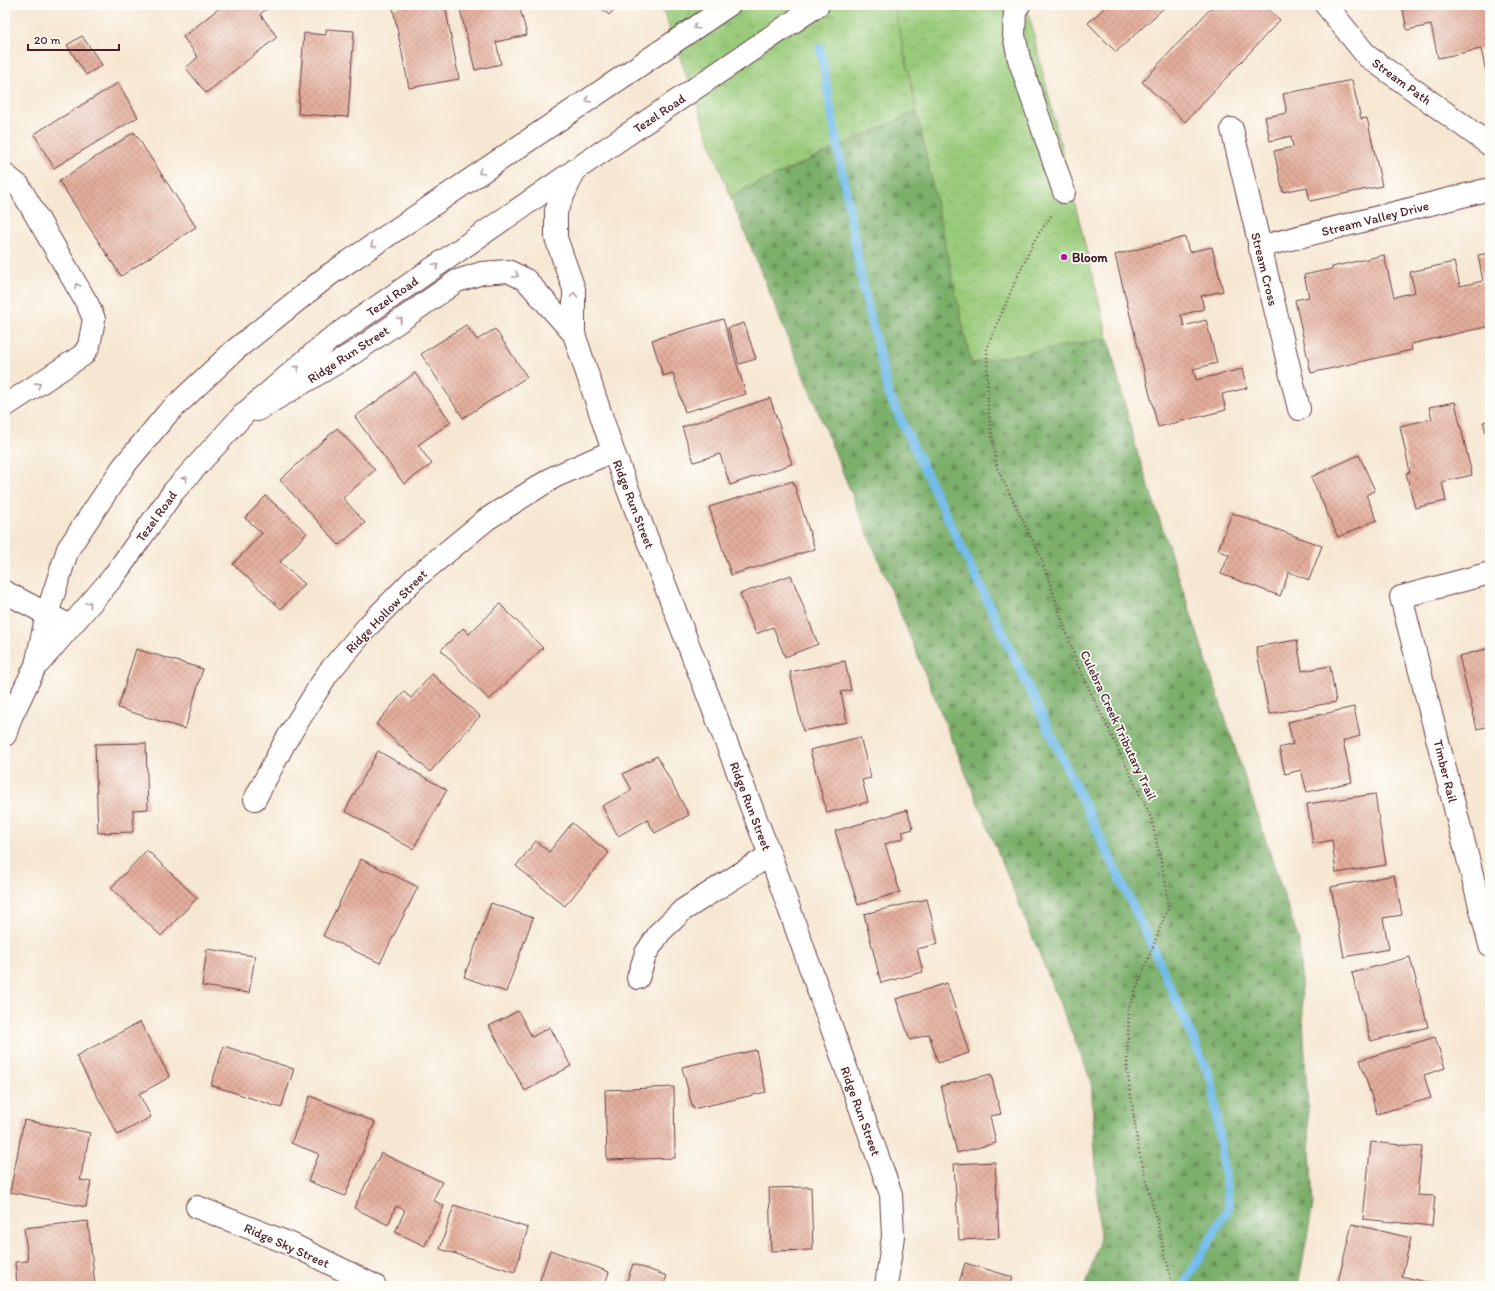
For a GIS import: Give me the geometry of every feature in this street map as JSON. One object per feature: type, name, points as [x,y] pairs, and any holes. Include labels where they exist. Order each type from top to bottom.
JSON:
[{"type":"street","name":"Tezel Road","points":[[5,735],[11,717],[36,665],[48,614],[68,550],[123,467],[167,414],[235,350],[329,275],[728,5]]},
{"type":"street","name":"Tezel Road","points":[[36,665],[113,577],[174,491],[237,422],[329,340],[575,170],[818,5]]},
{"type":"street","points":[[1019,5],[1014,11],[1014,35],[1019,59],[1064,192]]},
{"type":"street","name":"Stream Path","points":[[1326,5],[1367,56],[1490,145]]},
{"type":"street","name":"Stream Cross","points":[[1232,129],[1259,247],[1299,409]]},
{"type":"street","name":"Ridge Run Street","points":[[575,170],[556,211],[556,238],[574,289],[574,334],[613,451],[770,855],[891,1194],[893,1236],[886,1286]]},
{"type":"street","points":[[5,175],[19,186],[88,305],[94,319],[89,346],[83,355],[5,406]]},
{"type":"street","name":"Stream Valley Drive","points":[[1259,247],[1490,189]]},
{"type":"street","name":"Ridge Run Street","points":[[237,422],[355,352],[457,281],[482,273],[508,271],[526,280],[574,334]]},
{"type":"street","name":"Ridge Hollow Street","points":[[255,800],[285,742],[328,673],[369,625],[414,579],[487,519],[554,477],[613,451]]},
{"type":"street","name":"Timber Rail","points":[[1490,573],[1401,596],[1490,944]]},
{"type":"street","points":[[5,592],[70,626]]},
{"type":"street","points":[[638,978],[646,953],[660,932],[683,910],[770,855]]},
{"type":"street","name":"Ridge Sky Street","points":[[197,1207],[293,1245],[375,1286]]},
{"type":"path","name":"Culebra Creek Tributary Trail","points":[[1064,192],[1034,241],[1014,282],[987,348],[988,409],[997,468],[1040,554],[1078,666],[1151,817],[1166,884],[1168,908],[1129,1008],[1127,1068],[1138,1147],[1173,1286]]},
{"type":"green space","points":[[661,5],[895,5],[918,111],[730,196]]},
{"type":"green space","points":[[894,5],[1029,5],[1027,7],[1108,338],[971,363]]},
{"type":"green space","points":[[918,111],[971,363],[1108,338],[1135,445],[1299,941],[1313,1205],[1298,1286],[1086,1286],[1100,1238],[1091,1080],[730,196]]},
{"type":"building","points":[[223,5],[272,5],[260,14],[277,37],[206,93],[186,68],[198,57],[183,37]]},
{"type":"building","points":[[409,5],[445,5],[459,79],[409,88],[393,8]]},
{"type":"building","points":[[459,5],[519,5],[527,35],[496,42],[501,64],[475,70]]},
{"type":"building","points":[[598,5],[619,5],[609,15]]},
{"type":"building","points":[[1108,5],[1167,5],[1116,52],[1088,23]]},
{"type":"building","points":[[1214,5],[1264,5],[1280,20],[1185,122],[1142,82]]},
{"type":"building","points":[[1402,5],[1490,5],[1490,81],[1488,81],[1481,49],[1438,58],[1431,25],[1407,30]]},
{"type":"building","points":[[326,29],[354,31],[348,117],[298,114],[304,33],[326,35]]},
{"type":"building","points":[[82,36],[102,65],[86,75],[67,45]]},
{"type":"building","points":[[1352,80],[1361,119],[1367,118],[1382,186],[1310,201],[1307,187],[1283,192],[1274,151],[1293,147],[1291,136],[1270,141],[1265,117],[1287,113],[1283,94]]},
{"type":"building","points":[[118,83],[138,117],[54,168],[34,134]]},
{"type":"building","points":[[134,132],[196,227],[121,276],[59,181]]},
{"type":"building","points":[[1185,237],[1189,252],[1212,247],[1223,291],[1201,296],[1204,309],[1181,315],[1184,326],[1206,320],[1217,363],[1193,369],[1196,380],[1242,369],[1247,388],[1222,394],[1226,410],[1158,427],[1115,255]]},
{"type":"building","points":[[1490,253],[1490,326],[1411,344],[1412,350],[1311,373],[1295,300],[1309,297],[1304,275],[1384,255],[1394,297],[1415,292],[1410,272],[1454,262],[1460,286],[1483,281],[1478,255]]},
{"type":"building","points":[[723,319],[746,394],[685,412],[673,373],[663,376],[652,340]]},
{"type":"building","points":[[744,323],[756,359],[739,364],[728,328]]},
{"type":"building","points":[[466,325],[477,340],[495,329],[527,377],[463,418],[421,354]]},
{"type":"building","points":[[415,373],[451,422],[418,445],[432,464],[404,484],[355,417]]},
{"type":"building","points":[[770,398],[792,464],[730,485],[720,454],[694,462],[682,427]]},
{"type":"building","points":[[1455,402],[1472,475],[1442,482],[1446,501],[1415,508],[1406,473],[1410,472],[1400,426],[1432,419],[1429,407]]},
{"type":"building","points":[[1490,421],[1490,446],[1483,422]]},
{"type":"building","points":[[337,428],[375,470],[343,498],[365,523],[339,545],[280,480]]},
{"type":"building","points":[[1359,455],[1375,491],[1366,495],[1377,520],[1338,537],[1311,477]]},
{"type":"building","points":[[793,481],[815,549],[731,575],[709,507]]},
{"type":"building","points":[[266,496],[307,533],[280,562],[305,584],[281,609],[233,564],[262,533],[245,518]]},
{"type":"building","points":[[1232,513],[1322,546],[1309,580],[1289,572],[1280,596],[1221,574],[1229,555],[1218,550]]},
{"type":"building","points":[[791,575],[818,644],[785,657],[773,627],[756,634],[740,594]]},
{"type":"building","points":[[500,604],[543,648],[489,700],[441,650],[463,628],[469,634]]},
{"type":"building","points":[[1297,640],[1302,671],[1330,666],[1336,702],[1269,714],[1256,647]]},
{"type":"building","points":[[1490,648],[1490,726],[1477,729],[1459,656]]},
{"type":"building","points":[[136,649],[203,669],[185,729],[118,708]]},
{"type":"building","points":[[845,661],[851,690],[841,692],[847,722],[803,731],[790,672]]},
{"type":"building","points":[[432,674],[480,716],[430,772],[376,724],[404,692],[411,698]]},
{"type":"building","points":[[1354,707],[1360,736],[1343,741],[1352,782],[1307,792],[1301,770],[1285,774],[1279,748],[1293,744],[1288,722]]},
{"type":"building","points":[[860,737],[871,778],[862,780],[868,802],[827,813],[810,750]]},
{"type":"building","points":[[146,743],[148,809],[133,810],[133,832],[98,833],[95,744]]},
{"type":"building","points":[[378,751],[447,790],[413,849],[345,811]]},
{"type":"building","points":[[657,756],[689,815],[655,833],[647,820],[618,836],[602,806],[632,790],[623,774]]},
{"type":"building","points":[[1375,794],[1386,865],[1336,873],[1332,840],[1313,844],[1307,804]]},
{"type":"building","points":[[907,810],[913,829],[902,832],[904,838],[885,844],[900,892],[858,905],[835,831]]},
{"type":"building","points":[[572,823],[609,853],[565,906],[516,866],[536,841],[549,852]]},
{"type":"building","points":[[147,850],[197,898],[161,936],[111,888]]},
{"type":"building","points":[[361,859],[418,887],[380,963],[323,936]]},
{"type":"building","points":[[1394,875],[1402,915],[1383,918],[1389,949],[1344,957],[1331,887]]},
{"type":"building","points":[[927,899],[938,944],[917,949],[923,972],[881,983],[864,914]]},
{"type":"building","points":[[491,903],[533,918],[506,992],[464,977]]},
{"type":"building","points":[[207,949],[255,956],[249,993],[202,986]]},
{"type":"building","points":[[1410,957],[1428,1027],[1371,1041],[1352,973]]},
{"type":"building","points":[[947,983],[969,1053],[938,1063],[929,1034],[910,1040],[896,999]]},
{"type":"building","points":[[518,1011],[532,1037],[550,1027],[571,1066],[525,1091],[489,1026]]},
{"type":"building","points":[[140,1022],[170,1077],[139,1094],[151,1117],[118,1135],[76,1056]]},
{"type":"building","points":[[1435,1037],[1445,1068],[1424,1075],[1431,1098],[1377,1114],[1360,1060]]},
{"type":"building","points":[[224,1046],[294,1069],[281,1108],[211,1085]]},
{"type":"building","points":[[756,1050],[766,1092],[693,1109],[682,1067]]},
{"type":"building","points":[[991,1074],[1001,1114],[990,1116],[996,1143],[957,1153],[941,1086]]},
{"type":"building","points":[[674,1087],[675,1158],[607,1160],[605,1090]]},
{"type":"building","points":[[310,1096],[375,1122],[345,1196],[308,1181],[319,1154],[291,1143]]},
{"type":"building","points":[[24,1120],[90,1133],[80,1180],[91,1182],[86,1207],[10,1192]]},
{"type":"building","points":[[1371,1142],[1422,1147],[1417,1195],[1435,1196],[1432,1226],[1363,1219]]},
{"type":"building","points":[[381,1153],[442,1182],[433,1200],[444,1206],[425,1246],[395,1232],[405,1210],[396,1206],[388,1225],[354,1208]]},
{"type":"building","points":[[995,1162],[999,1238],[959,1240],[954,1164]]},
{"type":"building","points":[[811,1187],[813,1250],[771,1251],[769,1188]]},
{"type":"building","points":[[454,1205],[528,1228],[515,1272],[440,1249]]},
{"type":"building","points":[[88,1221],[95,1286],[17,1286],[15,1262],[28,1261],[24,1228]]},
{"type":"building","points":[[1352,1224],[1411,1238],[1402,1276],[1429,1283],[1428,1286],[1337,1286]]},
{"type":"building","points":[[550,1250],[609,1272],[604,1286],[538,1286]]},
{"type":"building","points":[[965,1263],[1013,1277],[1010,1286],[958,1286]]},
{"type":"building","points":[[633,1264],[667,1276],[663,1286],[625,1286]]},
{"type":"waterway","points":[[820,48],[863,286],[889,395],[1153,948],[1212,1082],[1229,1207],[1183,1286]]},
{"type":"place","name":"Bloom","points":[[1064,257]]}]
